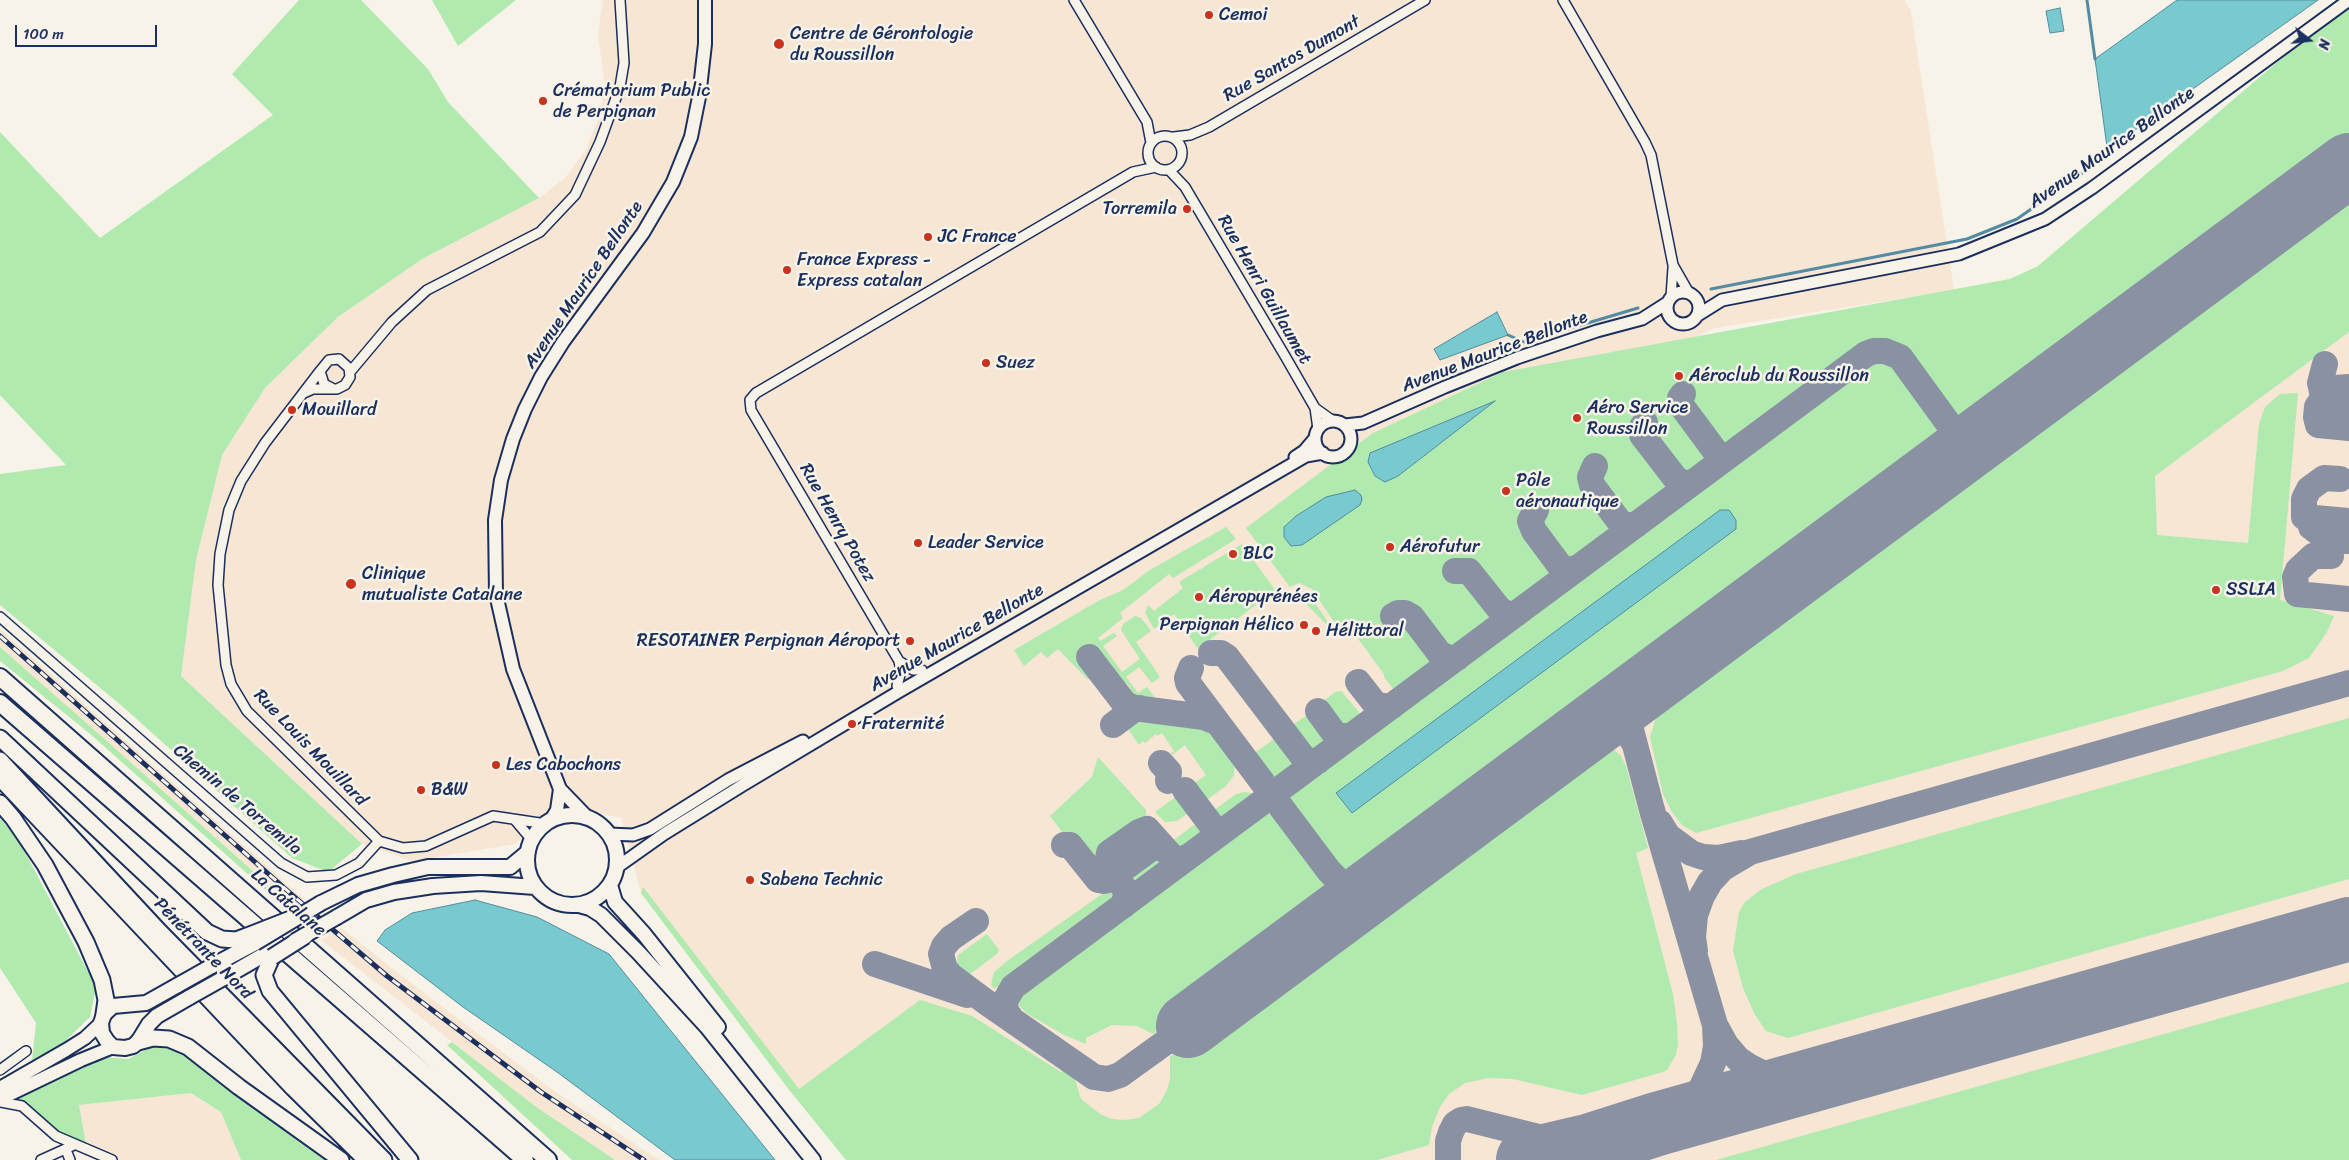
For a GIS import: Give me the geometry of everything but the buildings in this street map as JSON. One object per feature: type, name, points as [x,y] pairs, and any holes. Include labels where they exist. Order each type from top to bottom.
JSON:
[{"type":"highway","name":"La Catalane","points":[[0,678],[548,1160]]},
{"type":"highway","points":[[0,703],[524,1160]]},
{"type":"highway","points":[[0,738],[207,932],[229,939],[251,939],[293,918]]},
{"type":"highway","name":"Pénétrante Nord","points":[[0,760],[160,932],[384,1160]]},
{"type":"highway","name":"Pénétrante Nord","points":[[0,778],[286,1082],[366,1160]]},
{"type":"highway","points":[[0,803],[13,818],[45,865],[86,942],[102,980],[106,1000],[102,1018]]},
{"type":"highway","points":[[305,936],[270,955],[264,975],[270,991],[410,1160]]},
{"type":"highway","points":[[138,1042],[154,1038],[169,1039],[188,1047],[239,1087],[341,1160]]},
{"type":"main road","name":"Avenue Maurice Bellonte","points":[[588,818],[560,789],[513,669],[496,594],[495,520],[501,480],[513,439],[541,377],[563,342],[643,233],[673,182],[691,137],[699,97],[705,44],[705,0]]},
{"type":"main road","points":[[293,918],[358,885],[393,874],[428,867],[510,867],[530,846],[557,810],[560,789]]},
{"type":"main road","points":[[548,822],[563,816],[588,818],[600,825],[609,834],[614,845],[616,868],[610,885],[601,895],[579,905]]},
{"type":"main road","points":[[530,846],[527,864],[535,887],[554,902],[590,908],[601,915],[638,952],[706,1027],[813,1160]]},
{"type":"main road","points":[[305,936],[366,900],[394,892],[433,886],[480,883],[535,887]]},
{"type":"main road","points":[[610,885],[615,902],[644,934],[822,1160]]},
{"type":"main road","points":[[0,1088],[85,1038],[113,1006],[146,1003],[210,967],[251,939]]},
{"type":"main road","points":[[0,1101],[81,1060],[113,1047],[126,1048],[138,1042],[148,1024],[157,1016],[222,979],[270,955]]},
{"type":"main road","points":[[102,1018],[102,1033],[106,1041],[113,1047]]},
{"type":"street","points":[[302,394],[313,389],[345,385],[350,372],[408,305],[427,290],[540,232],[574,195],[600,142],[620,88],[624,63],[620,0]]},
{"type":"street","points":[[1074,0],[1147,122],[1164,135],[1174,137],[1180,144],[1182,157],[1169,170],[1156,167],[1133,172]]},
{"type":"street","name":"Rue Santos Dumont","points":[[1174,137],[1201,131],[1425,0]]},
{"type":"street","points":[[1563,0],[1645,142],[1651,156],[1673,265],[1667,312],[1671,320],[1684,325],[1693,321],[1698,315],[1699,306],[1673,265]]},
{"type":"street","name":"Avenue Maurice Bellonte","points":[[1691,295],[1722,300],[1960,254],[2045,219],[2092,188],[2349,0]]},
{"type":"street","points":[[1147,122],[1151,163],[1156,167]]},
{"type":"street","name":"Rue Santos Dumont","points":[[1182,157],[1201,131]]},
{"type":"street","points":[[1133,172],[1144,160],[1150,148],[1164,135]]},
{"type":"street","name":"Rue Henri Guillaumet","points":[[1182,157],[1185,187]]},
{"type":"street","name":"Rue Henri Guillaumet","points":[[1169,170],[1185,187],[1315,408],[1334,421]]},
{"type":"street","name":"Rue Henry Potez","points":[[899,661],[751,410],[750,400],[756,393],[1133,172]]},
{"type":"street","points":[[1669,300],[1679,292],[1691,295]]},
{"type":"street","name":"Avenue Maurice Bellonte","points":[[1642,319],[1669,300]]},
{"type":"street","name":"Avenue Maurice Bellonte","points":[[1698,315],[1722,300]]},
{"type":"street","name":"Avenue Maurice Bellonte","points":[[1345,425],[1363,423],[1518,358],[1597,331],[1642,319],[1671,320]]},
{"type":"street","points":[[332,388],[324,384],[320,371],[322,366],[329,360],[339,359],[344,361],[365,354]]},
{"type":"street","points":[[344,361],[350,372]]},
{"type":"street","name":"Rue Louis Mouillard","points":[[320,371],[265,443],[241,481],[229,510],[220,554],[218,585],[226,665],[231,684],[247,711],[379,841]]},
{"type":"street","name":"Rue Henri Guillaumet","points":[[1315,408],[1317,434]]},
{"type":"street","points":[[1334,421],[1345,425],[1350,431],[1351,439],[1348,448],[1340,455],[1332,456],[1323,453],[1317,447],[1317,434],[1324,423],[1334,421]]},
{"type":"street","name":"Avenue Maurice Bellonte","points":[[1351,439],[1363,423]]},
{"type":"street","name":"Avenue Maurice Bellonte","points":[[609,834],[633,835],[650,829],[728,780],[820,733],[922,670],[1304,452],[1317,434]]},
{"type":"street","name":"Avenue Maurice Bellonte","points":[[616,868],[664,834],[900,691],[1306,456],[1323,453]]},
{"type":"street","name":"Chemin de Torremila","points":[[0,617],[281,863],[307,877],[336,876],[359,863],[379,841]]},
{"type":"street","points":[[899,661],[913,670],[922,670]]},
{"type":"street","points":[[896,686],[900,671],[899,661]]},
{"type":"street","points":[[379,841],[403,848],[426,846],[493,816],[513,818],[530,823],[548,822]]},
{"type":"street","points":[[513,818],[530,846]]},
{"type":"street","points":[[0,1070],[26,1051]]},
{"type":"street","points":[[0,1101],[22,1106],[70,1147]]},
{"type":"street","points":[[70,1147],[70,1160]]},
{"type":"street","points":[[41,1160],[70,1147],[85,1148],[112,1160]]},
{"type":"shaded area","points":[[603,0],[1905,0],[1911,12],[1954,290],[2010,279],[2038,266],[2349,39],[2349,1160],[849,1160],[790,1091],[641,893],[621,818],[565,806],[515,844],[412,861],[362,844],[181,676],[196,560],[222,455],[265,388],[338,317],[422,259],[539,198],[565,178],[585,151],[598,120],[605,86],[598,35]],"holes":[[[1930,294],[1567,397],[1715,328]]]},
{"type":"shaded area","points":[[0,629],[304,899],[291,905],[0,647]]},
{"type":"shaded area","points":[[342,928],[547,1086],[659,1160],[615,1160],[535,1106],[321,940]]},
{"type":"shaded area","points":[[191,1093],[221,1112],[241,1160],[120,1160],[86,1144],[79,1105]]},
{"type":"green space","points":[[299,0],[361,0],[428,69],[448,102],[539,198],[422,259],[338,317],[265,388],[222,455],[196,560],[181,676],[362,844],[328,872],[292,858],[122,706],[0,605],[0,474],[66,465],[0,395],[0,132],[100,238],[273,115],[232,74]]},
{"type":"green space","points":[[432,0],[516,0],[458,46]]},
{"type":"green space","points":[[2349,1],[2349,148],[1981,420],[1969,424],[1957,420],[1910,357],[1900,349],[1891,346],[1872,346],[1863,350],[1398,690],[1394,690],[1384,677],[1384,674],[1348,625],[1340,631],[1312,589],[1299,583],[1290,587],[1246,528],[1373,433],[1503,372],[2010,279],[2038,266]]},
{"type":"green space","points":[[2349,192],[2349,332],[2155,476],[2157,535],[2248,543],[2259,424],[2265,407],[2280,394],[2298,393],[2280,600],[2334,616],[2327,632],[2309,658],[2283,671],[1696,833],[1682,825],[1672,812],[1663,794],[1650,737],[1661,701],[1672,686],[2293,225],[2295,226],[2340,195]]},
{"type":"green space","points":[[1884,358],[1891,360],[1900,367],[1945,428],[1946,441],[1942,449],[1380,866],[1358,873],[1348,872],[1333,864],[1293,811],[1290,796],[1296,785],[1874,359]]},
{"type":"green space","points":[[1226,527],[1236,539],[1173,578],[1169,574],[1120,613],[1123,618],[1098,638],[1100,641],[1114,633],[1117,636],[1103,646],[1122,672],[1140,659],[1121,630],[1123,624],[1135,616],[1141,618],[1151,631],[1136,642],[1160,677],[1152,683],[1139,667],[1126,677],[1138,693],[1147,687],[1157,701],[1191,706],[1199,710],[1129,699],[1128,692],[1131,689],[1127,683],[1121,687],[1108,671],[1113,667],[1108,660],[1102,666],[1092,654],[1087,658],[1098,673],[1088,680],[1058,649],[1047,658],[1041,652],[1024,666],[1014,650],[1098,601],[1123,590],[1150,570]]},
{"type":"green space","points":[[1242,544],[1275,590],[1198,649],[1174,614],[1154,629],[1145,613],[1148,605],[1154,611],[1183,588],[1179,582]]},
{"type":"green space","points":[[1301,590],[1313,600],[1336,634],[1293,591]]},
{"type":"green space","points":[[0,647],[291,905],[286,908],[89,733],[0,661]]},
{"type":"green space","points":[[1341,691],[1359,712],[1360,718],[1347,730],[1338,728],[1323,707],[1325,700],[1335,692]]},
{"type":"green space","points":[[1309,714],[1328,736],[1329,740],[1326,746],[1314,754],[1306,752],[1292,733],[1294,724]]},
{"type":"green space","points":[[1131,716],[1210,725],[1235,759],[1234,775],[1226,786],[1177,821],[1165,822],[1155,812],[1206,775],[1185,745],[1172,755],[1171,753],[1174,751],[1162,733],[1157,736],[1156,734],[1145,743],[1143,741],[1139,745],[1123,722]]},
{"type":"green space","points":[[2349,718],[2349,879],[1788,1038],[1766,1031],[1755,1015],[1743,988],[1733,951],[1739,912],[1745,902],[1762,889],[1796,874]]},
{"type":"green space","points":[[1274,739],[1281,741],[1297,765],[1294,770],[1280,777],[1269,776],[1261,771],[1254,760],[1256,752]]},
{"type":"green space","points":[[1602,747],[1613,749],[1621,756],[1626,766],[1648,848],[1636,853],[1673,994],[1678,1044],[1676,1055],[1667,1070],[1663,1072],[1582,1095],[1513,1079],[1488,1078],[1465,1083],[1449,1094],[1440,1107],[1432,1127],[1429,1145],[1377,1160],[846,1160],[790,1091],[641,893],[643,887],[799,1089],[920,1000],[972,1016],[1061,1072],[1063,1070],[1075,1079],[1081,1099],[1100,1114],[1111,1119],[1139,1118],[1160,1103],[1167,1090],[1170,1079],[1170,1057],[1581,751]]},
{"type":"green space","points":[[1098,757],[1146,810],[1146,816],[1144,821],[1091,859],[1071,833],[1063,833],[1050,816],[1092,777]]},
{"type":"green space","points":[[1251,793],[1244,806],[1179,853],[1176,853],[1171,846],[1171,842],[1236,794]]},
{"type":"green space","points":[[1265,813],[1276,816],[1282,821],[1323,875],[1325,897],[1315,914],[1153,1034],[1137,1026],[1112,1025],[1086,1038],[1086,1044],[1064,1035],[1026,1013],[1019,1005],[1021,989],[1257,814]]},
{"type":"green space","points":[[0,818],[18,839],[96,987],[90,1017],[61,1045],[32,1060],[36,1023],[0,968]]},
{"type":"green space","points":[[1143,837],[1150,842],[1117,866],[1115,861],[1119,855]]},
{"type":"green space","points":[[1154,854],[1161,856],[1164,863],[1162,866],[1138,885],[1130,884],[1127,880],[1129,872]]},
{"type":"green space","points":[[1112,887],[1118,893],[1117,900],[1002,986],[994,988],[991,985],[994,972],[1007,961]]},
{"type":"green space","points":[[987,934],[999,950],[997,954],[970,974],[960,970],[957,963],[958,955]]},
{"type":"green space","points":[[2349,982],[2349,1160],[1716,1160]]},
{"type":"green space","points":[[452,1042],[535,1106],[615,1160],[572,1160],[447,1045]]},
{"type":"green space","points":[[157,1044],[185,1051],[333,1160],[241,1160],[221,1112],[191,1093],[79,1105],[86,1144],[75,1142],[58,1133],[23,1103],[10,1099],[104,1057],[128,1059]]},
{"type":"water","points":[[2177,0],[2318,0],[2121,140],[2107,147],[2095,59]]},
{"type":"water","points":[[2060,8],[2064,31],[2050,33],[2046,11]]},
{"type":"water","points":[[1497,312],[1508,335],[1440,360],[1434,349]]},
{"type":"water","points":[[1495,401],[1398,476],[1385,482],[1375,476],[1368,462],[1370,453]]},
{"type":"water","points":[[1355,490],[1361,495],[1360,505],[1302,545],[1291,546],[1284,537],[1284,527],[1296,516],[1326,497]]},
{"type":"water","points":[[1720,510],[1729,510],[1736,520],[1736,529],[1352,813],[1336,793]]},
{"type":"water","points":[[475,900],[537,917],[609,954],[775,1160],[675,1160],[557,1072],[463,1007],[377,941],[385,930],[412,913]]},
{"type":"waterway","points":[[2087,0],[2095,59]]},
{"type":"waterway","points":[[1711,289],[1967,239],[2017,219],[2088,169]]},
{"type":"waterway","points":[[1508,335],[1524,342],[1638,308]]},
{"type":"taxiway","points":[[1012,1020],[1006,1011],[1005,1001],[1013,987],[1866,354],[1874,351],[1885,351],[1900,357],[1953,430],[1959,444],[1954,456],[1944,467]]},
{"type":"taxiway","points":[[2325,364],[2320,383],[2322,392],[2328,401],[2349,410]]},
{"type":"taxiway","points":[[2349,387],[2335,388],[2327,392],[2317,407],[2316,417],[2318,425],[2349,428]]},
{"type":"taxiway","points":[[1683,394],[1680,398],[1681,405],[1718,455],[1726,458]]},
{"type":"taxiway","points":[[1645,423],[1641,428],[1642,435],[1676,479],[1684,483],[1692,483]]},
{"type":"taxiway","points":[[1953,430],[1960,435],[1970,438],[1990,432]]},
{"type":"taxiway","points":[[1595,466],[1590,477],[1592,485],[1619,521],[1625,525],[1636,525]]},
{"type":"taxiway","points":[[2340,479],[2324,478],[2309,489],[2304,499],[2304,517],[2349,521]]},
{"type":"taxiway","points":[[1536,510],[1530,521],[1534,531],[1560,566],[1567,570],[1577,568]]},
{"type":"taxiway","points":[[2311,527],[2328,540],[2349,541]]},
{"type":"taxiway","points":[[2331,556],[2313,556],[2298,570],[2295,577],[2297,594],[2349,599]]},
{"type":"taxiway","points":[[1455,571],[1469,571],[1500,610],[1508,614],[1516,614]]},
{"type":"taxiway","points":[[1393,616],[1398,613],[1405,613],[1412,617],[1440,654],[1449,658],[1457,658]]},
{"type":"taxiway","points":[[1211,653],[1221,653],[1227,657],[1303,757],[1309,761],[1318,761]]},
{"type":"taxiway","points":[[1089,657],[1125,704],[1134,708],[1204,717],[1216,722]]},
{"type":"taxiway","points":[[1191,668],[1187,678],[1188,683],[1329,871],[1342,884],[1357,890],[1371,887],[1392,875]]},
{"type":"taxiway","points":[[1358,682],[1376,705],[1391,707]]},
{"type":"taxiway","points":[[1695,951],[1693,937],[1695,915],[1702,896],[1710,882],[1723,868],[1750,852],[2349,683]]},
{"type":"taxiway","points":[[1649,685],[1634,698],[1629,708],[1629,722],[1652,810],[1715,1025],[1726,1045],[1738,1059],[1750,1067],[1770,1077],[1784,1081],[1814,1081]]},
{"type":"taxiway","points":[[1113,725],[1133,710],[1140,708]]},
{"type":"taxiway","points":[[1318,711],[1334,733],[1340,736],[1350,736]]},
{"type":"taxiway","points":[[1592,728],[1605,720],[1619,720],[1634,743]]},
{"type":"taxiway","points":[[1161,763],[1169,772],[1168,781]]},
{"type":"taxiway","points":[[1185,790],[1218,834]]},
{"type":"taxiway","points":[[1660,823],[1668,836],[1691,853],[1703,857],[1719,858],[1742,853]]},
{"type":"taxiway","points":[[1123,906],[1127,892],[1107,864],[1109,853],[1139,832],[1147,829],[1172,857],[1180,859],[1188,857]]},
{"type":"taxiway","points":[[1064,845],[1070,845],[1098,880],[1112,879],[1120,882],[1120,878]]},
{"type":"taxiway","points":[[1108,880],[1153,847],[1165,849]]},
{"type":"taxiway","points":[[976,921],[951,938],[944,946],[941,954],[945,969],[951,976],[986,1002],[1094,1077],[1108,1079],[1120,1075],[1188,1026]]},
{"type":"taxiway","points":[[875,964],[967,995]]},
{"type":"taxiway","points":[[1657,1124],[1680,1112],[1700,1091],[1713,1063],[1716,1047],[1715,1025]]},
{"type":"taxiway","points":[[1448,1160],[1448,1141],[1451,1132],[1455,1124],[1467,1119],[1575,1146],[1588,1146]]},
{"type":"taxiway","points":[[1541,1160],[1553,1153]]},
{"type":"runway","points":[[1188,1026],[2349,165]]},
{"type":"runway","points":[[1528,1160],[1588,1146],[1657,1124],[2349,929]]},
{"type":"railway","points":[[0,636],[290,893],[387,976],[541,1092],[644,1160]]},
{"type":"place","name":"Cemoi","points":[[1209,15]]},
{"type":"place","name":"Centre de Gérontologie du Roussillon","points":[[779,44]]},
{"type":"place","name":"Crématorium Public de Perpignan","points":[[543,101]]},
{"type":"place","name":"Torremila","points":[[1187,209]]},
{"type":"place","name":"JC France","points":[[928,237]]},
{"type":"place","name":"France Express - Express catalan","points":[[787,270]]},
{"type":"place","name":"Suez","points":[[986,363]]},
{"type":"place","name":"Aéroclub du Roussillon","points":[[1679,376]]},
{"type":"place","name":"Mouillard","points":[[292,410]]},
{"type":"place","name":"Aéro Service Roussillon","points":[[1577,418]]},
{"type":"place","name":"Pôle aéronautique","points":[[1506,491]]},
{"type":"place","name":"Leader Service","points":[[918,543]]},
{"type":"place","name":"Aérofutur","points":[[1390,547]]},
{"type":"place","name":"BLC","points":[[1233,554]]},
{"type":"place","name":"Clinique mutualiste Catalane","points":[[351,584]]},
{"type":"place","name":"SSLIA","points":[[2216,590]]},
{"type":"place","name":"Aéropyrénées","points":[[1199,597]]},
{"type":"place","name":"Perpignan Hélico","points":[[1304,625]]},
{"type":"place","name":"Hélittoral","points":[[1316,631]]},
{"type":"place","name":"RESOTAINER Perpignan Aéroport","points":[[910,641]]},
{"type":"place","name":"Fraternité","points":[[852,724]]},
{"type":"place","name":"Les Cabochons","points":[[496,765]]},
{"type":"place","name":"B&W","points":[[421,790]]},
{"type":"place","name":"Sabena Technic","points":[[750,880]]}]
